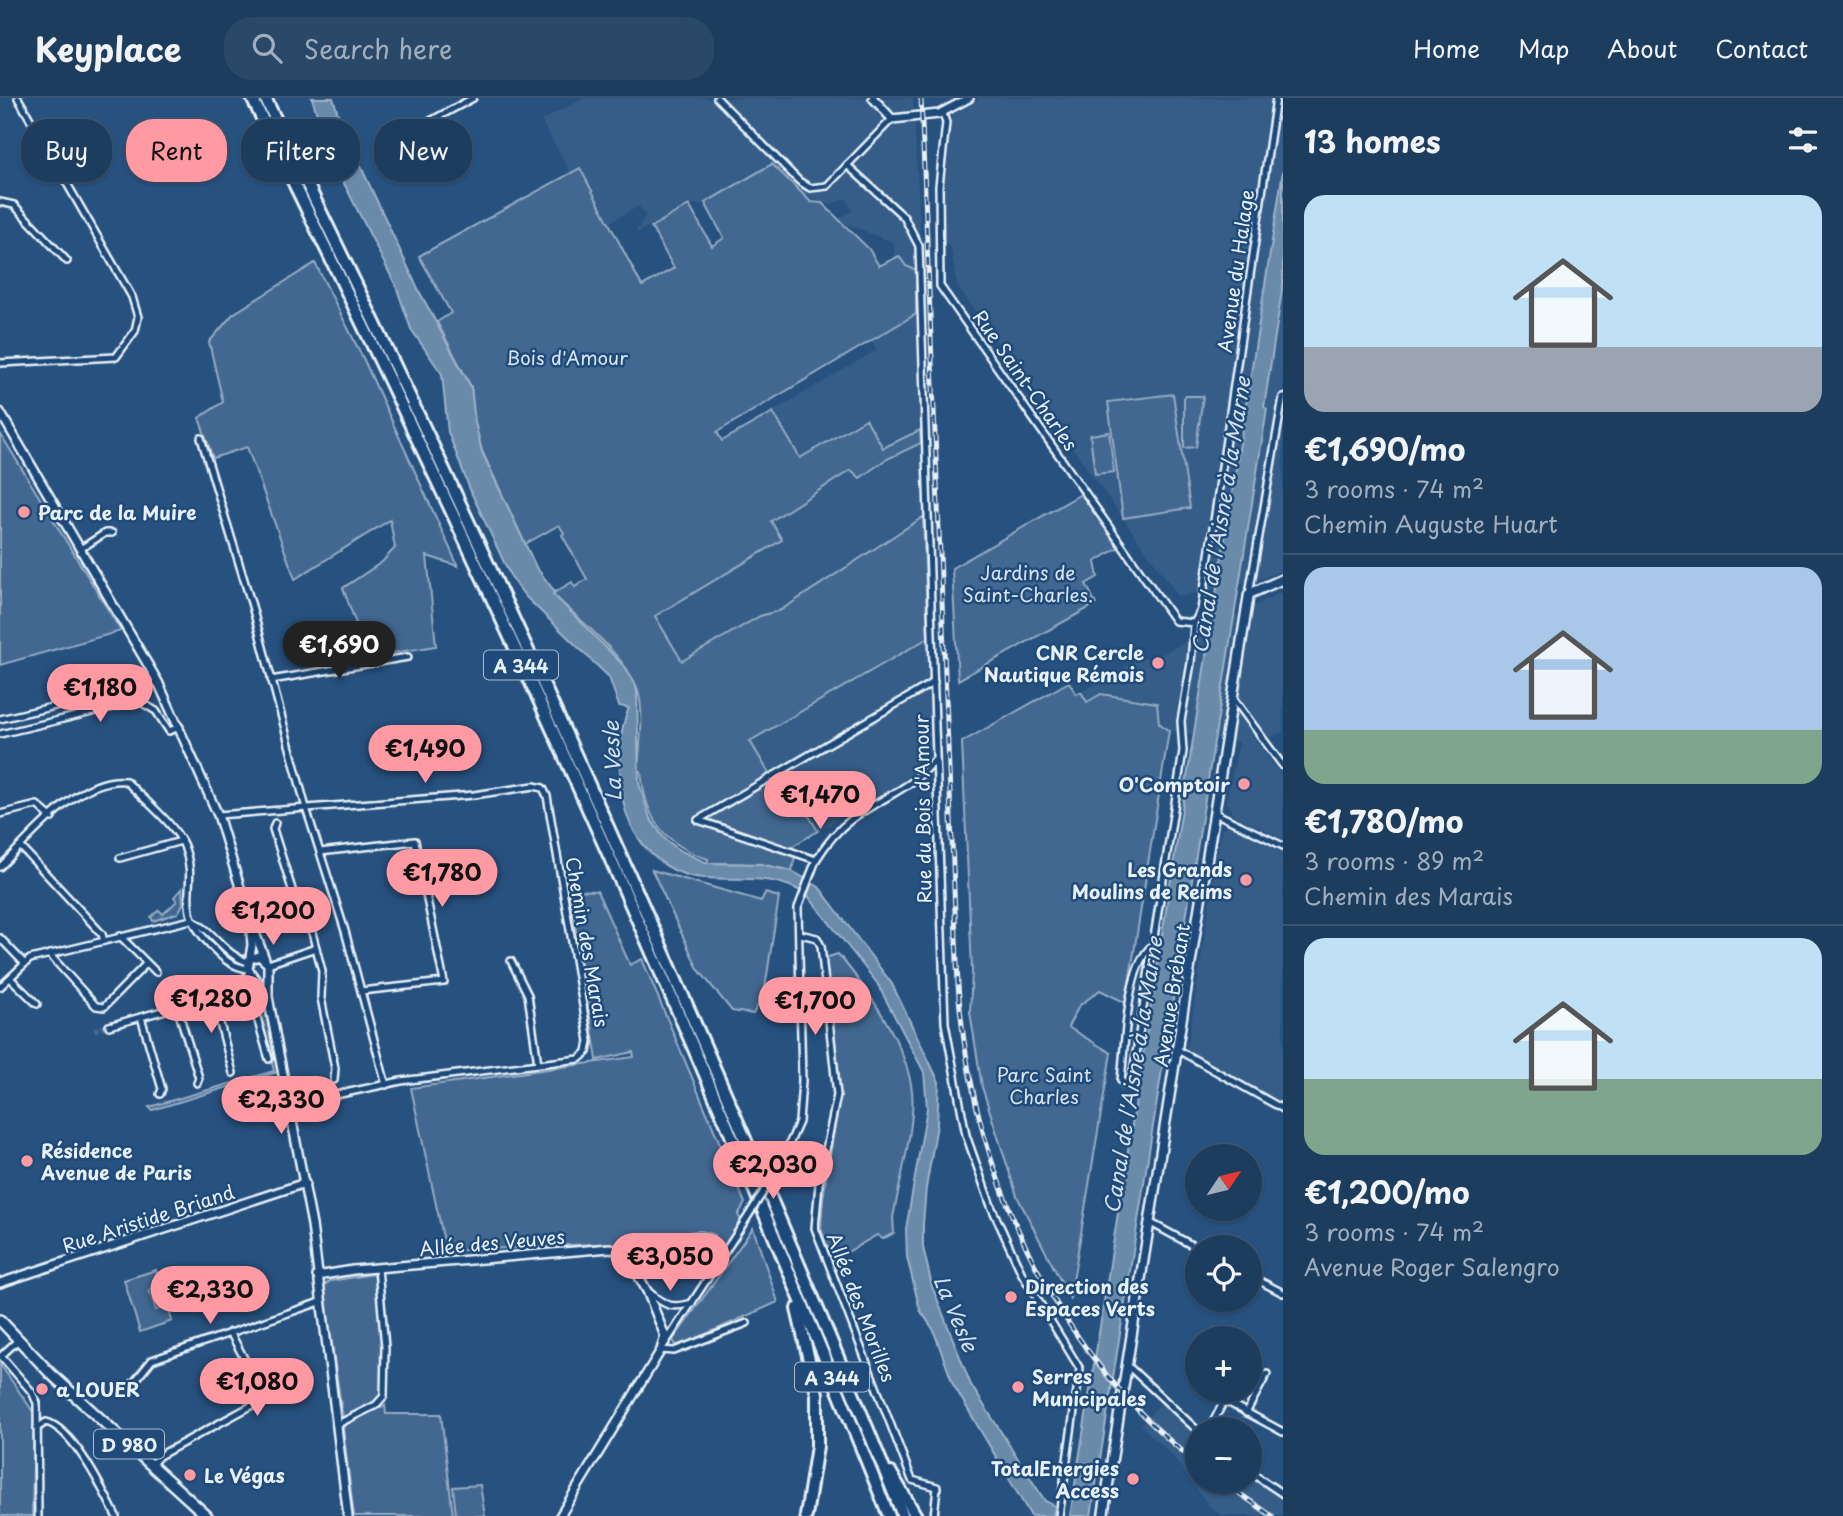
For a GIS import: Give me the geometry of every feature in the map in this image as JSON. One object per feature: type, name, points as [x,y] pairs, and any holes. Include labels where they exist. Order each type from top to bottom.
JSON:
[{"type":"highway","name":"A 344","points":[[252,98],[553,735],[786,1266],[889,1516]]},
{"type":"highway","name":"A 344","points":[[265,98],[503,597],[644,908],[787,1238],[902,1516]]},
{"type":"highway","points":[[786,1266],[817,1394],[817,1446],[806,1516]]},
{"type":"highway","points":[[874,1445],[916,1516]]},
{"type":"main road","points":[[1249,594],[1283,579]]},
{"type":"main road","name":"Avenue Brébant","points":[[1103,1516],[1249,594]]},
{"type":"main road","name":"D 980","points":[[0,1320],[50,1373],[207,1516]]},
{"type":"street","points":[[0,363],[116,357],[135,331],[138,317],[123,279],[18,98]]},
{"type":"street","points":[[434,119],[473,98]]},
{"type":"street","points":[[717,98],[806,187],[818,189],[827,186],[892,119],[943,113],[969,98]]},
{"type":"street","points":[[873,98],[892,119]]},
{"type":"street","name":"Avenue du Halage","points":[[1152,946],[1137,969],[1121,1080],[1124,1084],[1132,1079],[1183,751],[1181,721],[1195,626],[1201,610],[1276,98]]},
{"type":"street","name":"Rue Saint-Charles","points":[[943,113],[946,123],[939,186],[940,286],[1175,621],[1195,626]]},
{"type":"street","name":"Rue du Bois d'Amour","points":[[847,165],[904,217],[919,246],[937,745],[934,761],[939,791],[945,1023],[964,1126],[986,1193],[1014,1257],[1080,1369],[1059,1516]]},
{"type":"street","points":[[0,202],[13,205],[66,261]]},
{"type":"street","name":"Avenue Brébant","points":[[1249,594],[1283,397]]},
{"type":"street","points":[[0,412],[82,548],[158,682],[180,727],[218,815],[267,965],[268,997],[305,1184],[348,1516]]},
{"type":"street","points":[[201,438],[386,1085]]},
{"type":"street","points":[[82,548],[112,533]]},
{"type":"street","points":[[271,680],[408,657]]},
{"type":"street","points":[[0,719],[158,682]]},
{"type":"street","points":[[816,860],[698,820],[934,682]]},
{"type":"street","points":[[1233,698],[1283,766]]},
{"type":"street","points":[[0,734],[139,701],[156,710],[169,731],[180,727]]},
{"type":"street","points":[[560,1516],[661,1350],[779,1167],[794,1136],[801,1110],[798,908],[807,877],[832,838],[851,819],[914,781],[934,761]]},
{"type":"street","points":[[0,867],[76,795],[116,780],[126,781],[181,841],[188,864],[191,920]]},
{"type":"street","name":"Chemin des Marais","points":[[289,1105],[386,1085],[579,1059],[587,1052],[589,1041],[547,796],[543,788],[534,786],[474,795],[306,808]]},
{"type":"street","points":[[0,814],[37,805],[52,818]]},
{"type":"street","points":[[218,815],[306,808]]},
{"type":"street","points":[[1215,813],[1283,846]]},
{"type":"street","points":[[275,823],[273,829],[296,902],[310,925],[316,948],[335,1068],[334,1080]]},
{"type":"street","points":[[120,858],[181,841]]},
{"type":"street","points":[[320,852],[415,841],[444,982],[361,991]]},
{"type":"street","points":[[21,847],[102,934],[104,941]]},
{"type":"street","points":[[250,919],[250,967]]},
{"type":"street","points":[[0,987],[24,963],[49,954],[191,920],[201,924],[236,958],[250,967],[268,997]]},
{"type":"street","name":"Allée des Morilles","points":[[800,934],[817,938],[821,946],[837,1095],[819,1184],[815,1228],[912,1480],[937,1488],[934,1516]]},
{"type":"street","points":[[120,936],[156,972]]},
{"type":"street","points":[[0,938],[24,963]]},
{"type":"street","points":[[250,967],[267,965],[316,948]]},
{"type":"street","points":[[49,954],[96,1006],[104,1007],[146,964]]},
{"type":"street","points":[[109,1026],[213,997],[237,987],[259,956],[267,965]]},
{"type":"street","points":[[511,961],[528,995],[538,1064]]},
{"type":"street","points":[[10,978],[37,1004]]},
{"type":"street","points":[[237,987],[241,999],[253,1004],[270,1059]]},
{"type":"street","points":[[213,997],[233,1073]]},
{"type":"street","points":[[177,1007],[199,1078],[197,1083]]},
{"type":"street","points":[[141,1017],[162,1089],[160,1094]]},
{"type":"street","points":[[1178,1050],[1283,1109]]},
{"type":"street","name":"Rue Aristide Briand","points":[[0,1283],[305,1184]]},
{"type":"street","points":[[1151,1223],[1185,1241]]},
{"type":"street","name":"Allée des Veuves","points":[[317,1274],[610,1248],[626,1254],[648,1291],[665,1336],[661,1350]]},
{"type":"street","points":[[336,1425],[376,1405],[384,1396],[385,1347],[377,1268]]},
{"type":"street","points":[[1262,1282],[1283,1293]]},
{"type":"street","points":[[648,1291],[664,1306],[676,1308],[692,1303]]},
{"type":"street","points":[[127,1391],[152,1360],[320,1302]]},
{"type":"street","points":[[661,1350],[674,1351],[747,1323]]},
{"type":"street","points":[[151,1465],[159,1456],[262,1400],[262,1392],[230,1332]]},
{"type":"street","points":[[18,1339],[1,1356],[32,1392],[37,1403],[38,1516]]},
{"type":"street","points":[[1128,1366],[1185,1419]]},
{"type":"street","points":[[1246,1413],[1267,1374]]},
{"type":"street","points":[[1228,1403],[1283,1432]]},
{"type":"street","points":[[37,1428],[46,1422],[59,1427],[91,1469],[117,1516]]},
{"type":"street","points":[[1262,1480],[1283,1494]]},
{"type":"shaded area","name":"La Vesle","points":[[312,98],[333,98],[340,119],[318,119]]},
{"type":"shaded area","points":[[584,98],[913,98],[920,227],[916,314],[932,752],[902,782],[818,831],[800,802],[790,807],[674,669],[653,614],[748,486],[782,466],[756,421],[877,350],[873,342],[894,259],[894,243],[837,220],[852,211],[846,198],[830,205],[802,194],[689,205],[635,234],[645,216],[639,206],[602,227],[541,121]]},
{"type":"shaded area","points":[[980,98],[1283,98],[1283,569],[1264,578],[1179,597],[957,286],[951,249],[943,238],[941,176],[949,122],[954,114]]},
{"type":"shaded area","name":"La Vesle","points":[[360,165],[418,289],[471,387],[482,452],[536,567],[555,592],[553,594],[626,668],[637,690],[639,783],[650,818],[664,838],[679,850],[707,863],[760,864],[792,871],[819,887],[892,984],[939,1082],[937,1125],[923,1224],[923,1247],[932,1286],[971,1385],[1045,1501],[1055,1506],[1053,1516],[1031,1516],[953,1384],[933,1329],[920,1310],[907,1257],[906,1229],[927,1108],[924,1072],[877,983],[808,896],[772,881],[705,878],[673,870],[648,851],[638,838],[625,809],[620,772],[621,738],[629,708],[619,706],[609,677],[525,596],[510,575],[471,492],[448,432],[442,374],[411,329],[396,286],[343,182],[360,182]]},
{"type":"shaded area","points":[[1283,171],[1283,284],[1264,407],[1267,409],[1091,1516],[1070,1516]]},
{"type":"shaded area","points":[[1283,591],[1283,732],[1272,737],[1247,728],[1283,778],[1283,839],[1234,815],[1226,803],[1239,742],[1169,731],[1159,723],[1157,703],[1087,702],[1081,692],[1141,658],[1156,657]]},
{"type":"shaded area","points":[[1229,826],[1283,852],[1283,1104],[1187,1050],[1221,829]]},
{"type":"shaded area","points":[[1161,1403],[1185,1424],[1185,1473],[1171,1454],[1141,1425]]},
{"type":"shaded area","points":[[1262,1484],[1283,1498],[1283,1516],[1223,1516],[1209,1506],[1200,1494],[1262,1494]]},
{"type":"green space","name":"Bois d'Amour","points":[[772,164],[811,202],[822,203],[869,249],[879,266],[899,256],[906,266],[916,270],[916,314],[717,432],[722,441],[773,412],[800,458],[866,419],[883,448],[920,430],[921,443],[885,460],[860,478],[851,470],[771,521],[782,540],[655,616],[682,661],[760,616],[781,610],[923,517],[928,638],[750,741],[789,807],[800,801],[818,831],[793,846],[795,856],[792,871],[760,864],[707,863],[708,859],[679,846],[668,837],[652,816],[641,771],[638,772],[641,721],[638,691],[624,665],[613,652],[552,594],[572,582],[575,587],[587,579],[559,525],[525,544],[482,451],[474,422],[471,387],[437,322],[451,313],[419,256],[580,168],[642,286],[674,268],[651,227],[689,205],[712,246],[724,238],[705,203]]},
{"type":"green space","points":[[315,263],[364,360],[458,566],[427,556],[436,646],[368,657],[343,588],[382,562],[395,548],[390,520],[295,579],[247,447],[213,458],[199,418],[223,402],[209,342],[233,314]]},
{"type":"green space","points":[[1173,394],[1190,508],[1123,518],[1108,402]]},
{"type":"green space","points":[[1184,396],[1203,396],[1196,447],[1184,448]]},
{"type":"green space","points":[[1109,432],[1114,472],[1095,474],[1090,435]]},
{"type":"green space","name":"Parc de la Muire","points":[[0,433],[121,631],[0,665]]},
{"type":"green space","name":"Jardins de Saint-Charles.","points":[[1081,494],[1119,547],[1095,562],[1098,577],[1086,584],[1096,604],[958,680],[952,568]]},
{"type":"green space","name":"Parc Saint Charles","points":[[1069,682],[1076,694],[1081,692],[1087,702],[1101,694],[1157,703],[1159,723],[1169,731],[1126,1003],[1100,990],[1079,1006],[1068,1027],[1111,1053],[1070,1299],[1017,1196],[982,1087],[970,1012],[972,970],[962,742]]},
{"type":"green space","points":[[652,870],[761,901],[765,893],[779,897],[764,995],[753,1014],[732,1011],[698,969]]},
{"type":"green space","points":[[182,888],[183,904],[178,913],[153,921],[151,917],[159,910],[163,914],[177,901],[174,897]]},
{"type":"green space","points":[[569,890],[597,891],[630,965],[642,959],[745,1203],[738,1215],[741,1220],[707,1272],[701,1267],[715,1235],[700,1231],[681,1236],[666,1254],[628,1250],[614,1243],[446,1251],[411,1088],[634,1057],[633,1052],[597,1060]]},
{"type":"green space","points":[[838,954],[872,999],[900,1049],[911,1084],[912,1114],[893,1218],[894,1233],[883,1239],[877,1235],[832,1261],[821,1228],[823,1198],[839,1099],[839,1073],[825,958]]},
{"type":"green space","points":[[253,984],[261,991],[278,1072],[152,1110],[149,1107],[274,1071],[258,1006],[254,1001],[243,998],[241,994]]},
{"type":"green space","points":[[753,1228],[778,1302],[677,1347],[673,1340]]},
{"type":"green space","points":[[156,1270],[161,1286],[149,1290],[156,1310],[168,1306],[172,1321],[140,1332],[124,1280]]},
{"type":"green space","points":[[374,1274],[381,1318],[382,1394],[371,1404],[343,1418],[323,1287],[330,1281]]},
{"type":"green space","points":[[0,1364],[34,1413],[32,1516],[0,1516]]},
{"type":"green space","points":[[385,1405],[386,1414],[441,1414],[453,1516],[354,1516],[343,1429],[345,1424]]},
{"type":"green space","points":[[480,1485],[485,1516],[456,1516],[453,1487]]},
{"type":"tunnel","points":[[94,1030],[109,1026]]},
{"type":"railway","points":[[921,98],[958,985],[966,1053],[980,1120],[1001,1186],[1027,1250],[1060,1310],[1099,1366],[1145,1417],[1185,1452]]},
{"type":"railway","points":[[1240,1494],[1272,1516]]},
{"type":"place","name":"Parc de la Muire","points":[[24,512]]},
{"type":"place","name":"CNR Cercle Nautique Rémois","points":[[1158,663]]},
{"type":"place","name":"O'Comptoir","points":[[1244,784]]},
{"type":"place","name":"Les Grands Moulins de Reims","points":[[1246,880]]},
{"type":"place","name":"Résidence Avenue de Paris","points":[[27,1161]]},
{"type":"place","name":"Direction des Espaces Verts","points":[[1011,1297]]},
{"type":"place","name":"Serres Municipales","points":[[1018,1387]]},
{"type":"place","name":"a LOUER","points":[[42,1389]]},
{"type":"place","name":"Le Végas","points":[[190,1475]]},
{"type":"place","name":"TotalEnergies Access","points":[[1133,1479]]},
{"type":"water label","name":"Canal de l'Aisne à la Marne","points":[[1220,515]]},
{"type":"water label","name":"Canal de l'Aisne à la Marne","points":[[1132,1075]]}]
